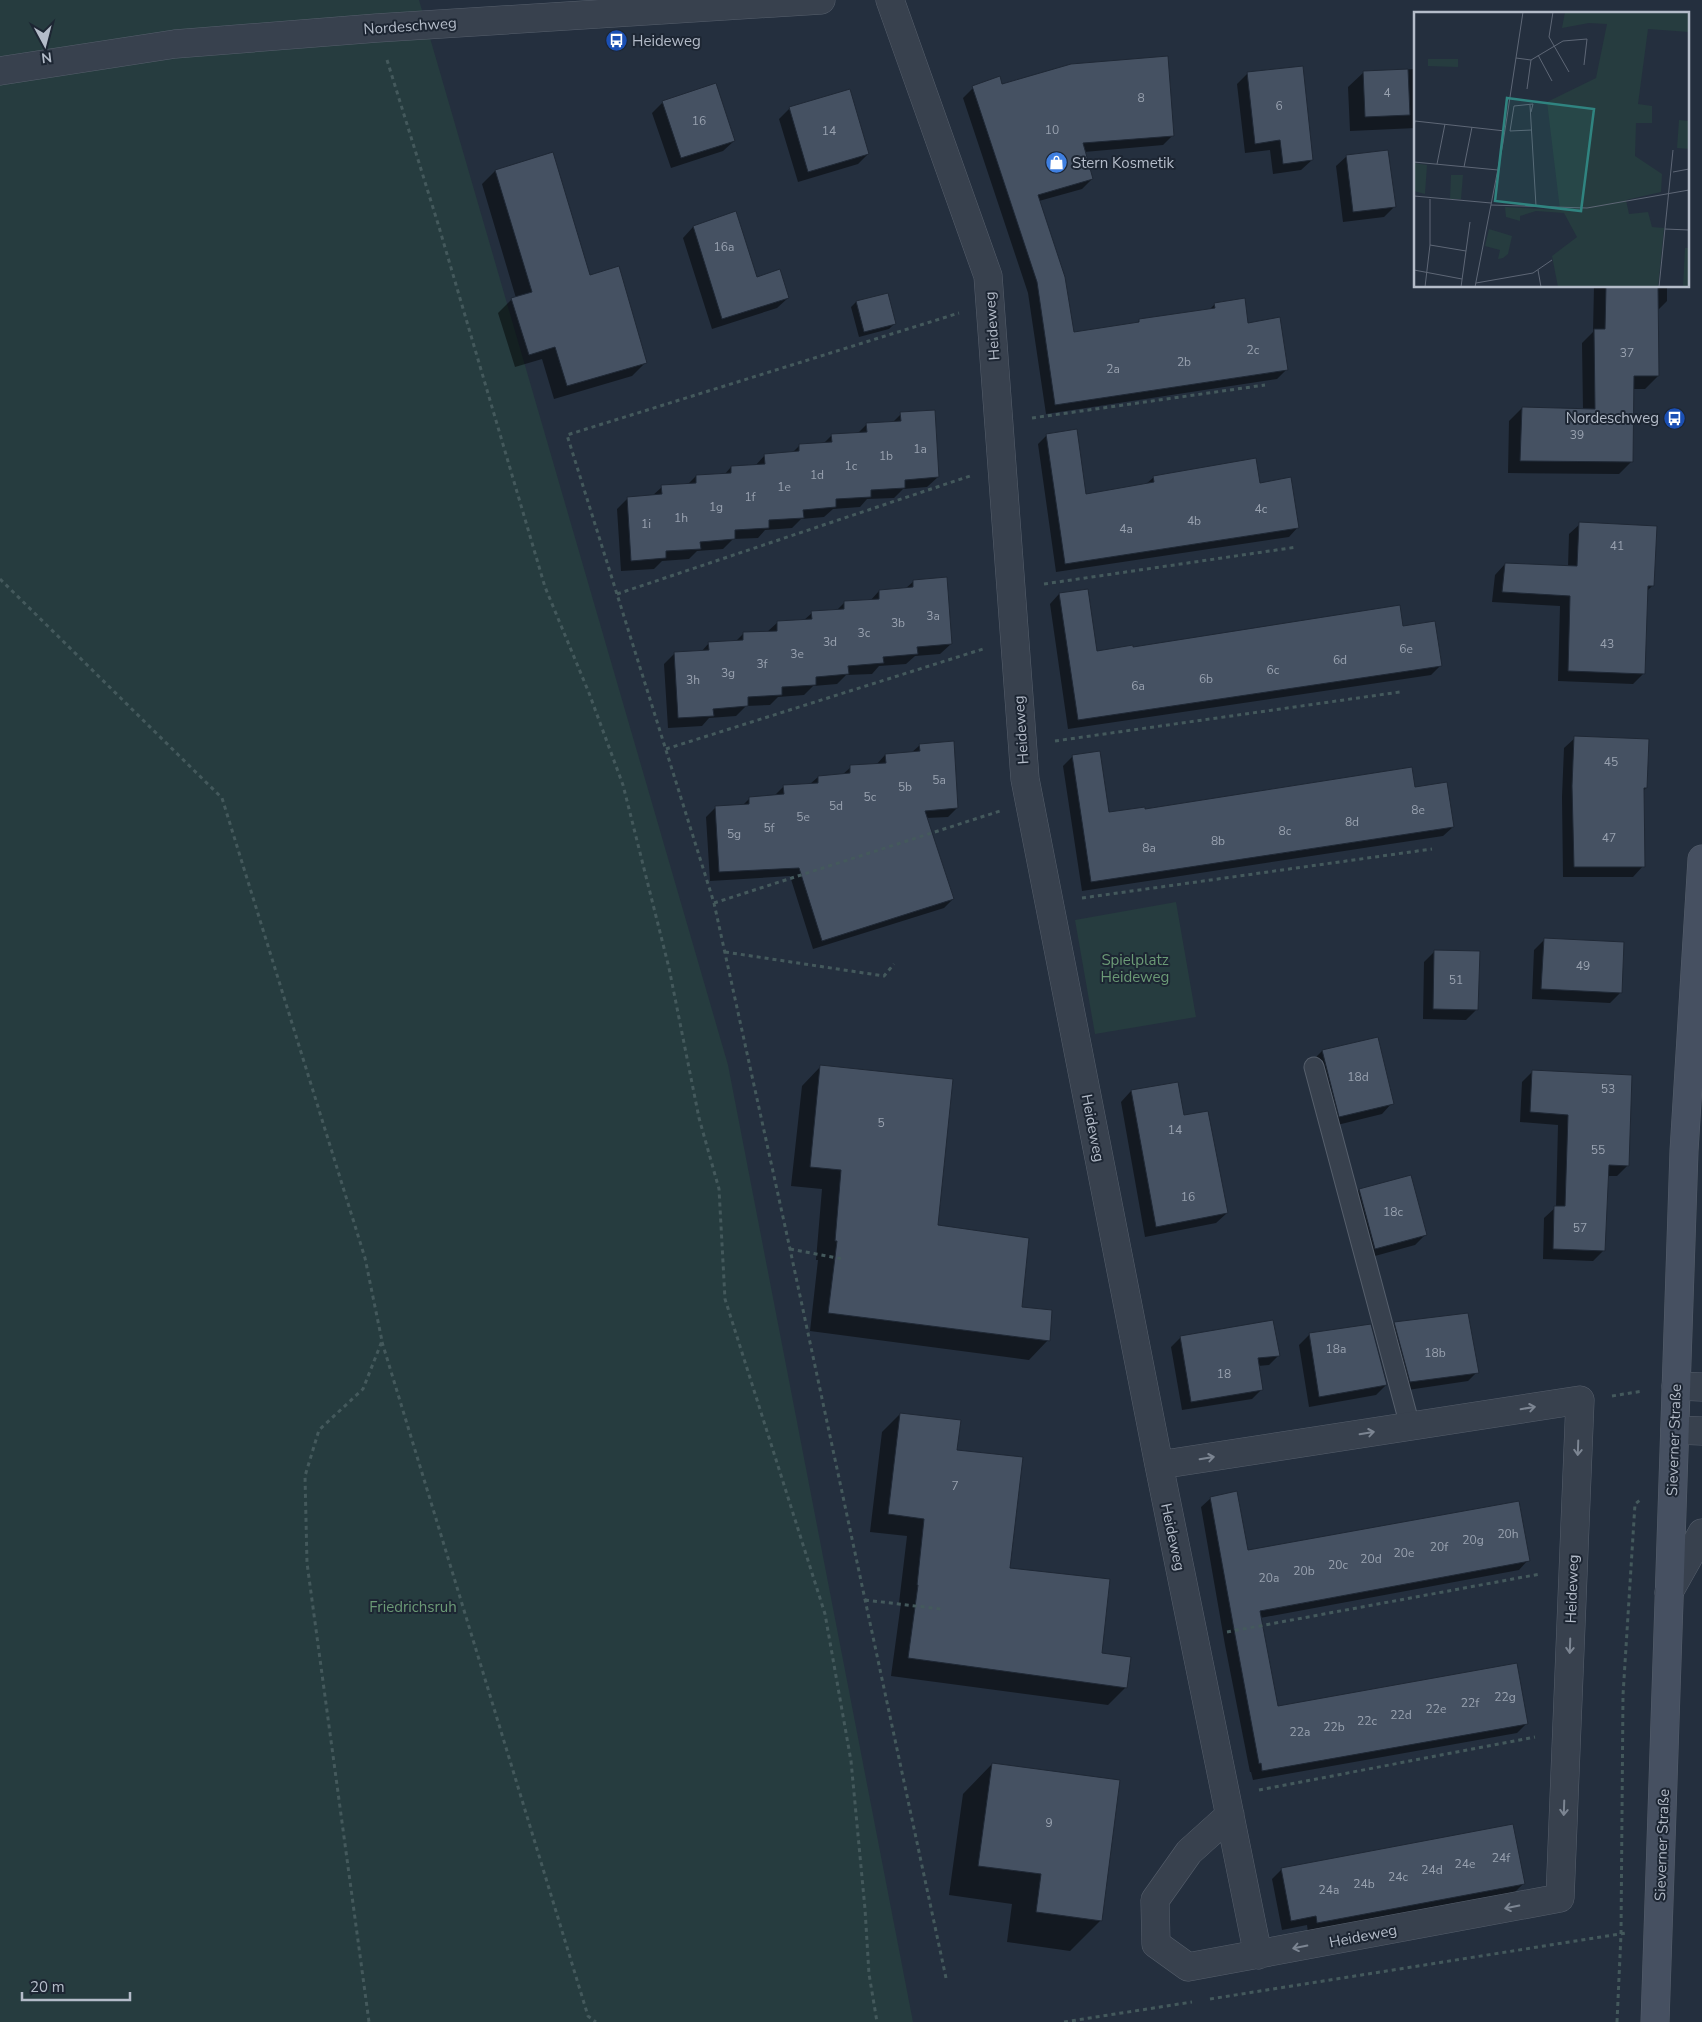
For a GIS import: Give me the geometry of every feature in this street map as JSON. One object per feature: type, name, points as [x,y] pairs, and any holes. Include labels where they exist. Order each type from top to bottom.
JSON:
[{"type":"main road","name":"Sieverner Straße","points":[[1655,2022],[1675,1430],[1689,1386],[1681,1298],[1684,1151],[1702,859]]},
{"type":"street","name":"Nordeschweg","points":[[0,71],[176,44],[377,28],[821,0]]},
{"type":"street","name":"Heideweg","points":[[890,0],[988,276],[1024,779],[1258,1955]]},
{"type":"street","name":"Heideweg","points":[[1228,1806],[1189,1852],[1155,1900],[1156,1944],[1188,1967],[1560,1898],[1580,1400]]},
{"type":"street","points":[[1159,1465],[1580,1400]]},
{"type":"street","points":[[1675,1430],[1702,1431]]},
{"type":"street","points":[[1669,1592],[1702,1532]]},
{"type":"lane","points":[[1314,1067],[1410,1426]]},
{"type":"path","points":[[377,28],[442,236],[545,587],[589,693],[623,785],[669,968],[699,1118],[719,1189],[725,1299],[825,1614],[851,1760],[869,1974],[877,2022]]},
{"type":"path","points":[[946,1978],[714,903],[567,435],[990,303]]},
{"type":"path","points":[[999,423],[1265,385]]},
{"type":"path","points":[[617,594],[1002,466]]},
{"type":"path","points":[[1011,589],[1297,547]]},
{"type":"path","points":[[0,579],[222,798],[365,1258],[382,1341],[588,2016],[596,2022]]},
{"type":"path","points":[[666,750],[1014,639]]},
{"type":"path","points":[[1022,746],[1400,692]]},
{"type":"path","points":[[714,903],[1029,802]]},
{"type":"path","points":[[1049,903],[1432,849]]},
{"type":"path","points":[[724,952],[884,976],[894,964]]},
{"type":"path","points":[[790,1249],[843,1259]]},
{"type":"path","points":[[369,2022],[307,1563],[305,1476],[319,1430],[362,1389],[382,1341]]},
{"type":"path","points":[[1580,1400],[1689,1386]]},
{"type":"path","points":[[1617,2022],[1621,1934],[1623,1695],[1635,1504],[1673,1470]]},
{"type":"path","points":[[1194,1638],[1573,1567]]},
{"type":"path","points":[[865,1600],[941,1609]]},
{"type":"path","points":[[1228,1806],[1567,1731]]},
{"type":"path","points":[[1210,1999],[1659,1928]]},
{"type":"path","points":[[1064,2022],[1200,2000]]},
{"type":"path","points":[[1100,2016],[1100,2022]]},
{"type":"green space","name":"Friedrichsruh","points":[[0,0],[419,0],[728,1065],[913,2022],[0,2022]]},
{"type":"green space","name":"Spielplatz Heideweg","points":[[1176,902],[1196,1017],[1095,1034],[1075,920]]},
{"type":"building","points":[[1168,56],[1174,136],[1083,143],[1093,179],[1038,195],[1065,277],[1074,332],[1139,322],[1139,319],[1215,308],[1214,303],[1245,298],[1248,323],[1280,317],[1288,370],[1055,405],[1037,282],[972,86],[1000,76],[1002,84],[1071,64]]},
{"type":"building","points":[[1303,66],[1313,160],[1283,164],[1280,140],[1255,144],[1247,72]]},
{"type":"building","points":[[1408,69],[1410,115],[1365,117],[1363,71]]},
{"type":"building","points":[[716,83],[735,141],[681,158],[662,101]]},
{"type":"building","points":[[850,89],[869,154],[808,172],[789,107]]},
{"type":"building","points":[[1388,150],[1396,207],[1353,212],[1346,155]]},
{"type":"building","points":[[553,152],[590,275],[619,266],[647,363],[567,386],[555,347],[529,355],[511,298],[532,292],[495,170]]},
{"type":"building","points":[[736,211],[757,277],[780,269],[789,298],[722,319],[693,226]]},
{"type":"building","points":[[1606,288],[1658,288],[1659,376],[1634,376],[1633,462],[1520,461],[1522,407],[1595,409],[1594,329],[1605,329]]},
{"type":"building","points":[[888,293],[896,324],[864,332],[856,301]]},
{"type":"building","points":[[935,410],[939,477],[905,480],[905,488],[871,490],[871,497],[836,499],[836,507],[803,510],[804,518],[769,520],[769,528],[735,530],[735,539],[700,542],[701,549],[666,551],[666,558],[631,561],[627,497],[662,494],[661,485],[696,483],[696,475],[731,473],[731,466],[765,464],[764,454],[799,451],[799,444],[832,442],[831,434],[867,432],[866,423],[901,421],[900,412]]},
{"type":"building","points":[[1077,429],[1086,494],[1154,482],[1153,476],[1256,458],[1260,483],[1291,477],[1299,528],[1065,564],[1046,434]]},
{"type":"building","points":[[1579,522],[1657,526],[1654,586],[1648,586],[1645,674],[1568,671],[1570,596],[1502,592],[1505,563],[1577,566]]},
{"type":"building","points":[[947,577],[952,644],[917,647],[918,654],[883,657],[884,663],[848,666],[849,674],[816,677],[816,685],[782,687],[782,695],[748,697],[748,706],[713,709],[714,716],[678,718],[674,652],[709,650],[708,642],[743,640],[743,632],[777,631],[777,621],[812,619],[811,611],[844,609],[844,601],[879,599],[879,590],[913,587],[913,580]]},
{"type":"building","points":[[1088,589],[1097,651],[1400,605],[1403,626],[1435,621],[1442,666],[1078,720],[1059,593]]},
{"type":"building","points":[[1574,736],[1649,739],[1647,788],[1644,788],[1645,867],[1574,867],[1572,786]]},
{"type":"building","points":[[954,741],[958,808],[925,811],[954,899],[822,941],[799,868],[719,872],[715,806],[749,804],[749,797],[784,794],[783,785],[818,783],[818,776],[850,773],[850,765],[886,763],[885,754],[920,751],[919,744]]},
{"type":"building","points":[[1100,751],[1109,812],[1145,807],[1145,809],[1412,767],[1415,787],[1447,782],[1454,827],[1091,882],[1072,755]]},
{"type":"building","points":[[1544,938],[1624,942],[1622,993],[1541,989]]},
{"type":"building","points":[[1434,950],[1480,951],[1478,1010],[1433,1009]]},
{"type":"building","points":[[1378,1037],[1394,1104],[1339,1117],[1322,1050]]},
{"type":"building","points":[[820,1065],[953,1079],[938,1225],[1029,1238],[1022,1307],[1052,1310],[1050,1341],[828,1313],[837,1241],[835,1241],[841,1170],[810,1167]]},
{"type":"building","points":[[1532,1070],[1632,1075],[1629,1166],[1609,1165],[1605,1251],[1553,1249],[1554,1206],[1565,1206],[1568,1115],[1530,1112]]},
{"type":"building","points":[[1178,1082],[1184,1115],[1208,1111],[1228,1213],[1156,1227],[1131,1090]]},
{"type":"building","points":[[1411,1175],[1427,1235],[1375,1249],[1359,1189]]},
{"type":"building","points":[[1468,1313],[1479,1373],[1410,1382],[1394,1322]]},
{"type":"building","points":[[1273,1320],[1280,1356],[1258,1358],[1263,1390],[1191,1402],[1180,1336]]},
{"type":"building","points":[[1371,1324],[1387,1385],[1319,1397],[1309,1333]]},
{"type":"building","points":[[900,1413],[961,1420],[957,1450],[1023,1457],[1010,1568],[1110,1579],[1102,1653],[1131,1657],[1127,1688],[908,1658],[918,1585],[924,1519],[888,1514]]},
{"type":"building","points":[[1237,1491],[1248,1550],[1519,1501],[1530,1561],[1260,1611],[1278,1706],[1517,1663],[1528,1724],[1262,1771],[1261,1763],[1259,1764],[1210,1497]]},
{"type":"building","points":[[992,1763],[1120,1780],[1102,1921],[1036,1912],[1041,1874],[978,1866]]},
{"type":"building","points":[[1513,1824],[1525,1884],[1317,1923],[1316,1916],[1291,1921],[1281,1868]]},
{"type":"place","name":"Heideweg","points":[[616,41]]},
{"type":"place","name":"Stern Kosmetik","points":[[1056,163]]},
{"type":"place","name":"Nordeschweg","points":[[1675,418]]}]
